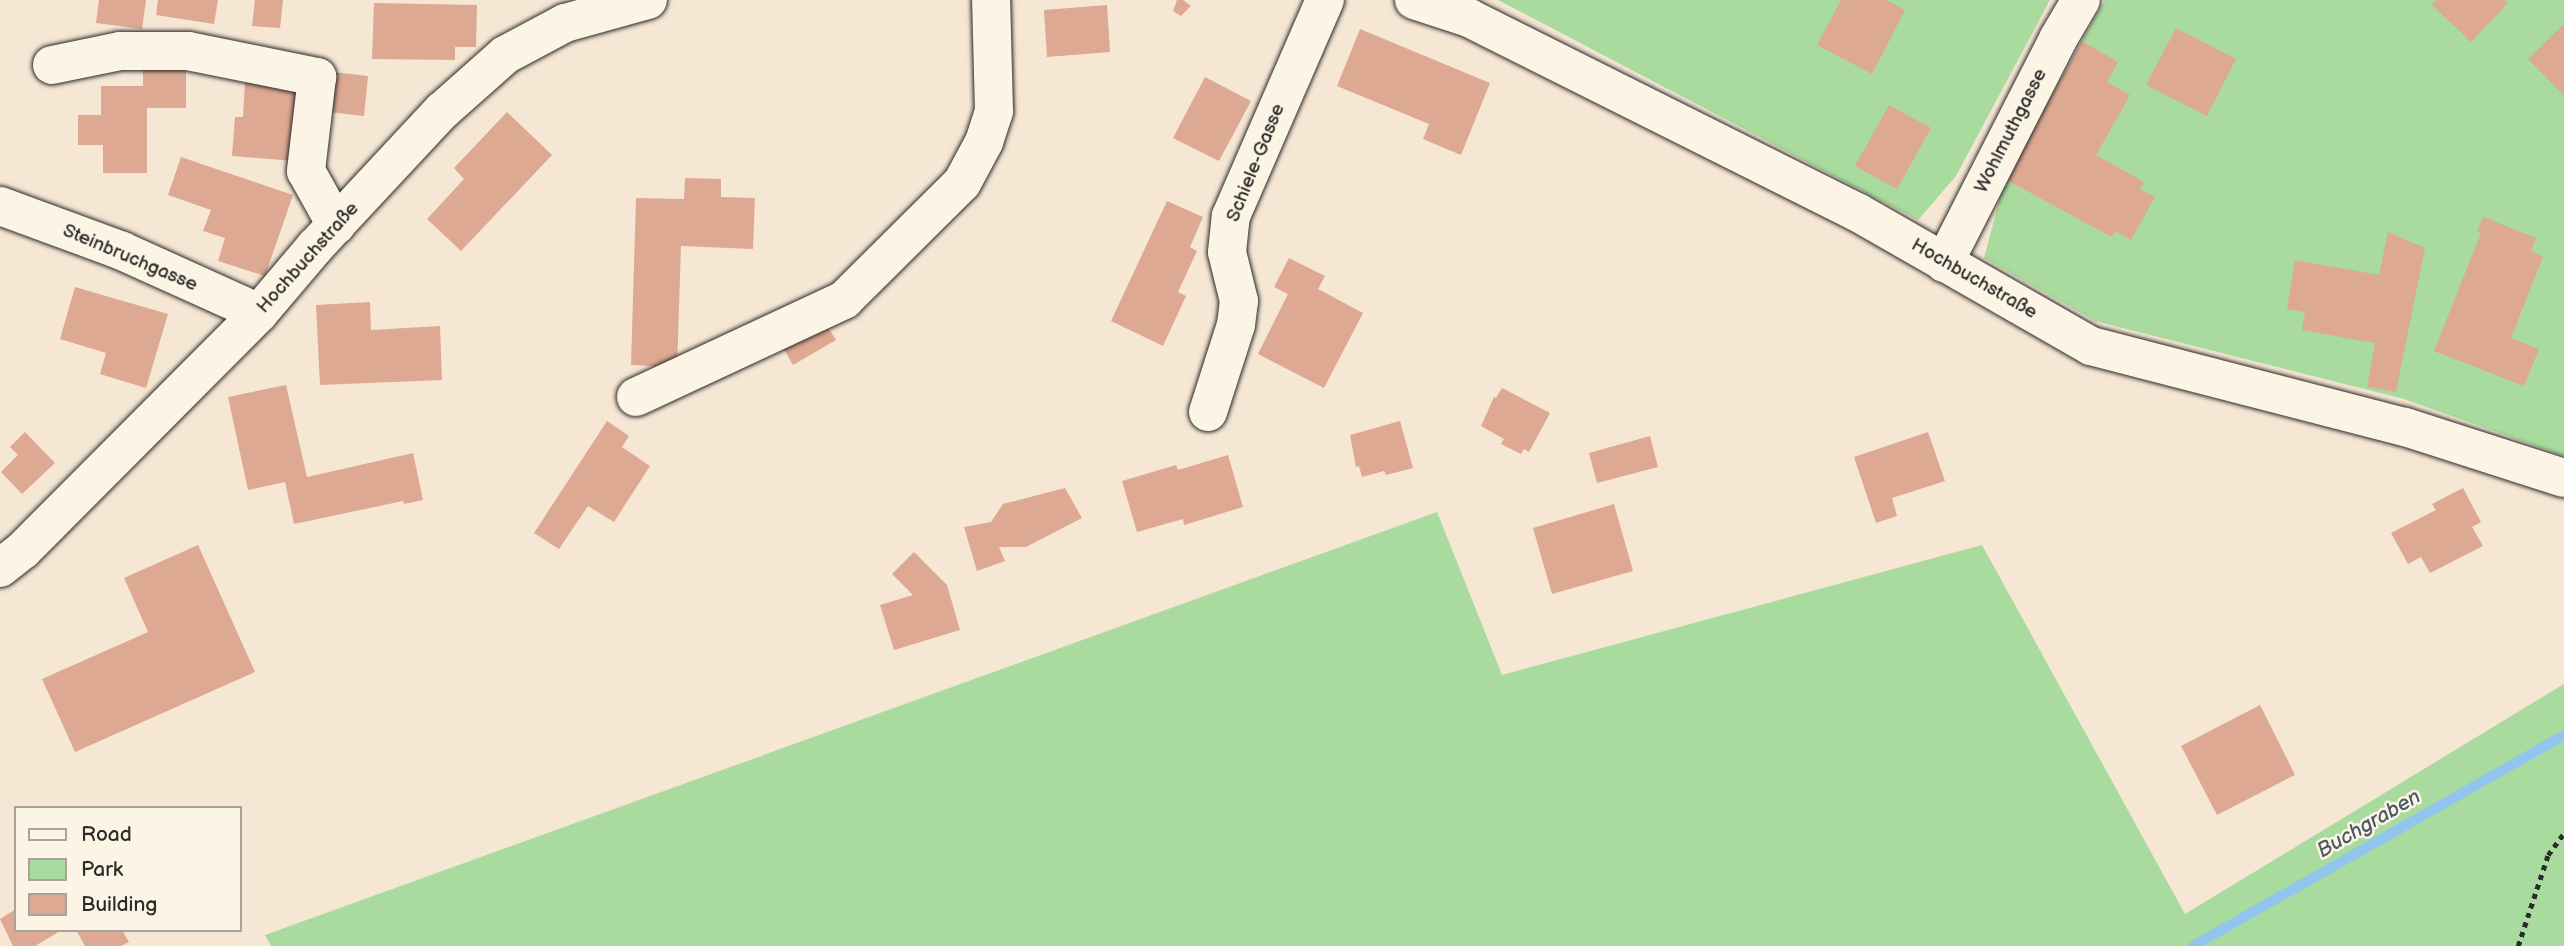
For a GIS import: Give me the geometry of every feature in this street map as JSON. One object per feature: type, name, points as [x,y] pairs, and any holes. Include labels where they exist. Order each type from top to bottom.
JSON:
[{"type":"street","name":"Hochbuchstraße","points":[[0,568],[23,550],[259,313],[442,111],[505,55],[565,23],[648,0]]},
{"type":"street","points":[[636,397],[844,300],[962,183],[984,142],[994,111],[991,0]]},
{"type":"street","name":"Schiele-Gasse","points":[[1208,412],[1236,325],[1239,301],[1227,252],[1231,216],[1325,0]]},
{"type":"street","name":"Hochbuchstraße","points":[[1414,0],[1469,18],[1857,212],[2091,346],[2405,427],[2564,478]]},
{"type":"street","name":"Wohlmuthgasse","points":[[1944,262],[2058,39],[2081,0]]},
{"type":"street","points":[[52,65],[120,51],[188,51],[317,77],[306,171],[336,225]]},
{"type":"street","name":"Steinbruchgasse","points":[[0,206],[122,251],[259,313]]},
{"type":"path","points":[[2518,946],[2548,855],[2564,833]]},
{"type":"green space","points":[[1498,0],[2050,0],[1956,176],[1918,220]]},
{"type":"green space","points":[[2105,0],[2564,0],[2564,456],[2404,399],[2095,321],[1984,258],[2005,179]]},
{"type":"green space","points":[[1437,512],[1502,675],[1982,545],[2185,914],[2564,684],[2564,946],[271,946],[265,935]]},
{"type":"building","points":[[99,0],[146,0],[142,29],[96,23]]},
{"type":"building","points":[[158,0],[218,0],[214,24],[156,15]]},
{"type":"building","points":[[255,0],[283,0],[280,28],[252,26]]},
{"type":"building","points":[[1177,0],[1183,0],[1191,6],[1181,16],[1173,11]]},
{"type":"building","points":[[1841,0],[1886,0],[1905,10],[1872,74],[1817,45]]},
{"type":"building","points":[[2436,0],[2504,0],[2508,3],[2471,42],[2432,5]]},
{"type":"building","points":[[374,3],[477,5],[476,47],[455,47],[455,60],[372,59]]},
{"type":"building","points":[[1107,5],[1110,52],[1047,57],[1044,10]]},
{"type":"building","points":[[2564,24],[2564,96],[2528,59]]},
{"type":"building","points":[[2176,28],[2236,59],[2207,116],[2146,85]]},
{"type":"building","points":[[1360,29],[1490,83],[1461,155],[1423,139],[1429,124],[1337,86]]},
{"type":"building","points":[[2082,41],[2118,62],[2107,82],[2130,95],[2096,155],[2144,182],[2140,189],[2155,197],[2131,240],[2115,231],[2112,237],[2005,179]]},
{"type":"building","points":[[143,67],[186,67],[186,108],[147,108],[147,173],[103,173],[103,145],[78,145],[78,115],[101,115],[101,86],[143,86]]},
{"type":"building","points":[[333,72],[368,76],[364,116],[328,112]]},
{"type":"building","points":[[1205,77],[1251,101],[1219,161],[1173,138]]},
{"type":"building","points":[[245,82],[297,88],[294,161],[232,156],[235,117],[243,117]]},
{"type":"building","points":[[1889,105],[1931,128],[1897,189],[1855,166]]},
{"type":"building","points":[[507,112],[552,155],[461,251],[427,219],[464,179],[454,168]]},
{"type":"building","points":[[181,157],[293,195],[265,276],[218,261],[225,238],[203,231],[211,210],[168,195]]},
{"type":"building","points":[[685,178],[721,179],[721,197],[755,198],[753,249],[681,246],[677,367],[631,365],[636,198],[684,199]]},
{"type":"building","points":[[1167,201],[1203,217],[1190,247],[1197,251],[1178,292],[1186,296],[1163,346],[1111,321]]},
{"type":"building","points":[[2483,217],[2536,238],[2531,251],[2543,257],[2511,338],[2539,349],[2524,386],[2434,351],[2481,233],[2477,231]]},
{"type":"building","points":[[2388,232],[2425,248],[2396,392],[2367,387],[2375,343],[2302,330],[2305,312],[2287,309],[2295,260],[2379,275]]},
{"type":"building","points":[[1289,258],[1325,276],[1318,289],[1363,313],[1324,388],[1258,354],[1288,294],[1274,287]]},
{"type":"building","points":[[75,287],[168,314],[146,388],[100,374],[106,353],[60,339]]},
{"type":"building","points":[[370,302],[371,330],[440,326],[442,380],[320,385],[316,305]]},
{"type":"building","points":[[823,319],[836,340],[793,365],[781,344]]},
{"type":"building","points":[[286,385],[307,477],[413,453],[423,500],[404,504],[403,501],[294,524],[285,482],[248,490],[228,397]]},
{"type":"building","points":[[1502,388],[1550,413],[1529,452],[1524,449],[1521,454],[1501,444],[1504,439],[1481,426],[1494,397],[1496,398]]},
{"type":"building","points":[[607,421],[629,436],[622,447],[650,466],[614,522],[588,506],[559,549],[534,533]]},
{"type":"building","points":[[1400,421],[1413,468],[1386,475],[1384,471],[1362,477],[1359,466],[1356,467],[1350,435]]},
{"type":"building","points":[[25,432],[55,463],[22,494],[1,472],[18,455],[10,447]]},
{"type":"building","points":[[1928,432],[1945,481],[1892,498],[1897,516],[1876,523],[1854,457]]},
{"type":"building","points":[[1650,436],[1658,467],[1597,483],[1589,453]]},
{"type":"building","points":[[1228,455],[1243,507],[1184,525],[1183,519],[1137,532],[1122,481],[1176,465],[1178,470]]},
{"type":"building","points":[[1065,488],[1082,518],[1026,547],[999,547],[1005,561],[977,571],[964,527],[991,522],[1003,504]]},
{"type":"building","points":[[2463,488],[2481,522],[2472,527],[2483,546],[2430,573],[2421,557],[2408,564],[2391,533],[2436,510],[2432,504]]},
{"type":"building","points":[[1614,504],[1633,571],[1552,594],[1533,528]]},
{"type":"building","points":[[198,545],[255,672],[75,752],[42,679],[148,632],[124,578]]},
{"type":"building","points":[[914,552],[947,585],[960,630],[894,650],[880,605],[913,595],[892,574]]},
{"type":"building","points":[[2260,705],[2295,775],[2217,815],[2181,746]]},
{"type":"building","points":[[14,910],[14,932],[59,932],[35,946],[13,946],[0,919]]},
{"type":"building","points":[[77,932],[123,932],[129,942],[121,946],[85,946]]},
{"type":"waterway","name":"Buchgraben","points":[[2193,946],[2564,735]]}]
